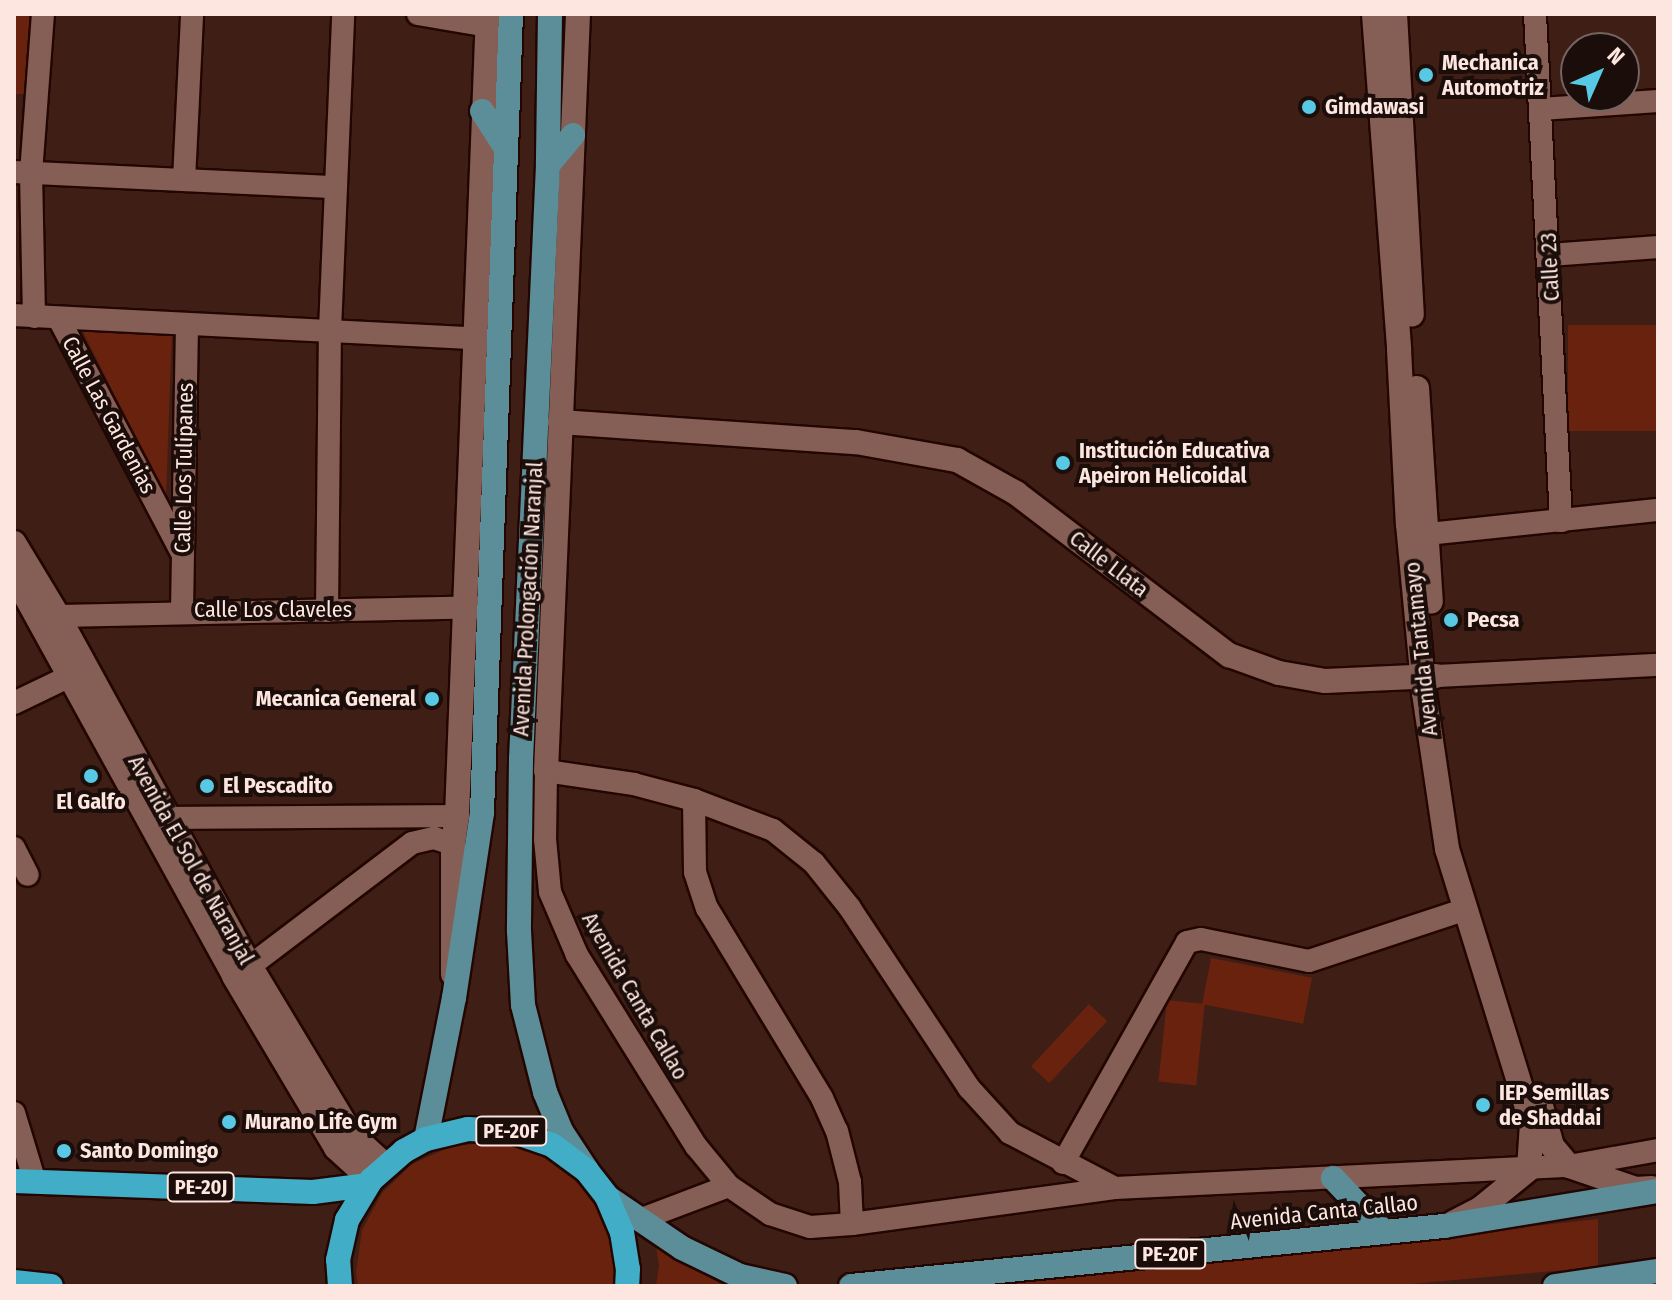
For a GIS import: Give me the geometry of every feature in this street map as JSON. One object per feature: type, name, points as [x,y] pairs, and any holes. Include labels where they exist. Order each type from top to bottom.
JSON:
[{"type":"highway","name":"PE-20F","points":[[340,1286],[338,1260],[347,1220],[374,1177],[426,1139],[468,1129],[511,1131],[552,1145],[587,1171],[607,1197],[622,1232],[628,1269],[627,1286]]},
{"type":"highway","name":"PE-20J","points":[[21,1178],[313,1192],[374,1177]]},
{"type":"highway","points":[[14,1282],[51,1286]]},
{"type":"main road","name":"Avenida Prolongación Naranjal","points":[[426,1139],[454,998],[482,812],[477,607],[511,14]]},
{"type":"main road","name":"Avenida Prolongación Naranjal","points":[[550,14],[548,165],[521,759],[519,931],[523,1005],[545,1092],[561,1131],[587,1171]]},
{"type":"main road","points":[[482,111],[505,147]]},
{"type":"main road","points":[[548,165],[573,135]]},
{"type":"main road","points":[[1333,1178],[1384,1232]]},
{"type":"main road","name":"Avenida Canta Callao","points":[[851,1286],[1444,1226],[1658,1190]]},
{"type":"main road","name":"PE-20F","points":[[607,1197],[682,1248],[740,1276],[785,1286]]},
{"type":"main road","points":[[1555,1286],[1658,1271]]},
{"type":"street","points":[[43,14],[23,173],[24,316],[474,338]]},
{"type":"street","points":[[184,180],[192,14]]},
{"type":"street","points":[[327,611],[330,330],[343,14]]},
{"type":"street","points":[[418,14],[488,20]]},
{"type":"street","name":"Avenida Prolongación Naranjal","points":[[546,771],[578,14]]},
{"type":"street","name":"Avenida Tantamayo","points":[[1374,14],[1447,849],[1532,1123],[1529,1169]]},
{"type":"street","name":"Avenida Tantamayo","points":[[1395,14],[1405,213],[1428,534],[1430,676],[1462,845],[1552,1146],[1569,1166]]},
{"type":"street","name":"Calle 23","points":[[1535,14],[1550,255],[1561,521]]},
{"type":"street","name":"Avenida Prolongación Naranjal","points":[[454,998],[450,944],[453,844],[477,607],[474,338],[488,20]]},
{"type":"street","points":[[1541,109],[1658,101]]},
{"type":"street","points":[[23,173],[336,187]]},
{"type":"street","points":[[1550,255],[1658,247]]},
{"type":"street","name":"Calle Las Gardenias","points":[[59,319],[183,554]]},
{"type":"street","name":"Calle Los Tulipanes","points":[[182,611],[187,324]]},
{"type":"street","name":"Calle Llata","points":[[560,422],[856,442],[957,460],[1016,493],[1229,655],[1279,673],[1325,681],[1658,665]]},
{"type":"street","points":[[1428,534],[1658,510]]},
{"type":"street","name":"Avenida El Sol de Naranjal","points":[[14,543],[58,616],[250,966],[374,1177]]},
{"type":"street","name":"Avenida El Sol de Naranjal","points":[[14,575],[234,976],[336,1148],[374,1177]]},
{"type":"street","name":"Calle Los Claveles","points":[[58,616],[477,607]]},
{"type":"street","points":[[14,703],[70,676]]},
{"type":"street","name":"Avenida Canta Callao","points":[[1115,1188],[1010,1133],[969,1088],[850,908],[814,863],[773,830],[694,800],[634,784],[546,771],[545,839],[550,892],[577,955],[642,1064],[696,1146],[729,1186],[770,1214],[810,1227],[852,1224],[1115,1188],[1529,1169],[1569,1166],[1658,1150]]},
{"type":"street","points":[[694,800],[695,872],[707,908],[727,947],[822,1098],[837,1131],[850,1182],[852,1224]]},
{"type":"street","points":[[168,818],[457,816]]},
{"type":"street","points":[[250,966],[412,843],[434,838],[453,844]]},
{"type":"street","points":[[14,848],[28,875]]},
{"type":"street","points":[[1063,1163],[1187,942],[1201,939],[1309,961],[1466,909]]},
{"type":"street","points":[[14,1113],[21,1178]]},
{"type":"street","points":[[1569,1166],[1636,1189],[1658,1190]]},
{"type":"street","points":[[1444,1226],[1480,1209],[1529,1169]]},
{"type":"street","points":[[639,1220],[729,1186]]},
{"type":"shaded area","points":[[14,14],[34,14],[29,94],[14,94]]},
{"type":"shaded area","points":[[1568,325],[1658,325],[1658,431],[1568,431]]},
{"type":"shaded area","points":[[81,328],[172,331],[166,498]]},
{"type":"shaded area","points":[[1211,958],[1312,978],[1303,1024],[1202,1004]]},
{"type":"shaded area","points":[[1167,1000],[1205,1004],[1196,1086],[1158,1082]]},
{"type":"shaded area","points":[[1089,1004],[1107,1021],[1049,1083],[1031,1066]]},
{"type":"shaded area","points":[[495,1142],[537,1152],[574,1177],[600,1211],[614,1253],[614,1286],[358,1286],[356,1272],[362,1230],[382,1193],[412,1164],[452,1146]]},
{"type":"shaded area","points":[[1598,1219],[1598,1267],[1390,1286],[987,1286]]},
{"type":"shaded area","points":[[656,1246],[725,1286],[656,1286],[659,1265]]},
{"type":"place","name":"Mechanica Automotriz","points":[[1426,75]]},
{"type":"place","name":"Gimdawasi","points":[[1309,107]]},
{"type":"place","name":"Institución Educativa Apeiron Helicoidal","points":[[1063,463]]},
{"type":"place","name":"Pecsa","points":[[1451,620]]},
{"type":"place","name":"Mecanica General","points":[[432,699]]},
{"type":"place","name":"El Galfo","points":[[91,776]]},
{"type":"place","name":"El Pescadito","points":[[207,786]]},
{"type":"place","name":"IEP Semillas de Shaddai","points":[[1483,1105]]},
{"type":"place","name":"Murano Life Gym","points":[[229,1122]]},
{"type":"place","name":"Santo Domingo","points":[[64,1151]]}]
